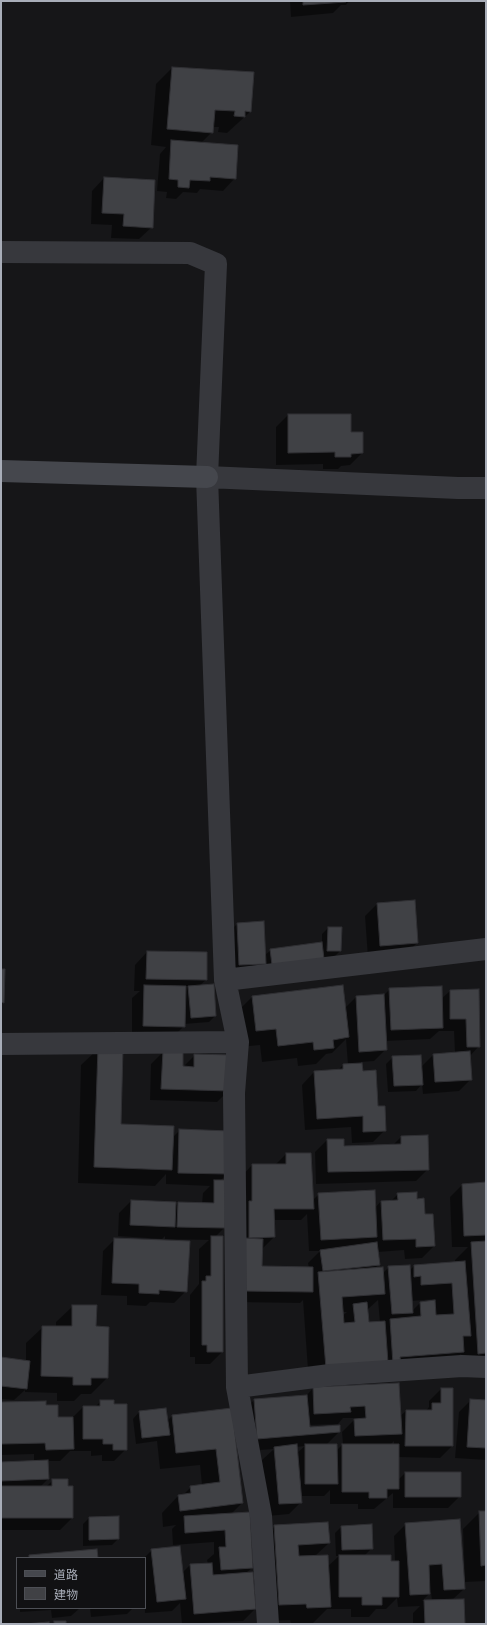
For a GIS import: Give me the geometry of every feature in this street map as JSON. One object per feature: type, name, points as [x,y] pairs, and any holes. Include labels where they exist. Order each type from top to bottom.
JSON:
[{"type":"street","points":[[1,252],[190,253],[216,264],[207,477],[225,980],[238,1042],[234,1093],[237,1387],[261,1516],[268,1624]]},
{"type":"street","points":[[1,471],[207,477],[450,488],[486,488]]},
{"type":"street","points":[[225,980],[486,949]]},
{"type":"street","points":[[1,1044],[238,1042]]},
{"type":"street","points":[[237,1387],[330,1375],[462,1366],[486,1367]]},
{"type":"building","points":[[303,1],[346,1],[346,2],[303,5]]},
{"type":"building","points":[[172,67],[254,72],[251,112],[245,111],[245,117],[234,116],[235,111],[215,110],[213,133],[167,129]]},
{"type":"building","points":[[171,140],[238,145],[236,179],[210,177],[210,181],[190,180],[189,188],[178,187],[178,180],[169,179]]},
{"type":"building","points":[[104,177],[155,180],[153,228],[123,226],[124,214],[102,213]]},
{"type":"building","points":[[288,414],[351,414],[351,432],[363,432],[363,453],[351,454],[351,457],[335,457],[335,452],[288,453]]},
{"type":"building","points":[[415,900],[418,943],[380,946],[377,903]]},
{"type":"building","points":[[264,921],[266,964],[239,965],[237,923]]},
{"type":"building","points":[[328,927],[342,927],[341,951],[327,951]]},
{"type":"building","points":[[322,942],[324,959],[272,965],[270,949]]},
{"type":"building","points":[[147,951],[207,952],[207,980],[146,979]]},
{"type":"building","points":[[1,969],[5,969],[4,1003],[1,1002]]},
{"type":"building","points":[[214,984],[216,1016],[191,1018],[188,986]]},
{"type":"building","points":[[144,985],[186,986],[185,1027],[143,1026]]},
{"type":"building","points":[[343,985],[349,1037],[333,1040],[334,1048],[314,1050],[313,1042],[278,1046],[276,1029],[256,1031],[252,996]]},
{"type":"building","points":[[442,986],[443,1028],[391,1030],[389,988]]},
{"type":"building","points":[[479,989],[480,1047],[467,1047],[466,1019],[450,1019],[450,990]]},
{"type":"building","points":[[384,994],[387,1050],[359,1052],[356,996]]},
{"type":"building","points":[[98,1048],[123,1048],[121,1124],[174,1126],[172,1170],[94,1167]]},
{"type":"building","points":[[163,1051],[183,1051],[183,1066],[194,1067],[194,1054],[231,1055],[230,1091],[161,1089]]},
{"type":"building","points":[[470,1051],[472,1080],[435,1082],[433,1054]]},
{"type":"building","points":[[421,1055],[423,1085],[394,1086],[392,1056]]},
{"type":"building","points":[[362,1063],[363,1071],[376,1070],[378,1106],[385,1106],[386,1131],[363,1132],[363,1116],[317,1119],[314,1071],[343,1069],[343,1064]]},
{"type":"building","points":[[179,1129],[229,1131],[228,1174],[178,1173]]},
{"type":"building","points":[[428,1135],[429,1170],[328,1172],[327,1139],[344,1139],[344,1146],[401,1144],[401,1136]]},
{"type":"building","points":[[286,1153],[311,1153],[314,1209],[274,1209],[275,1237],[249,1238],[249,1201],[252,1201],[252,1164],[286,1164]]},
{"type":"building","points":[[214,1180],[226,1180],[225,1228],[177,1227],[178,1202],[214,1203]]},
{"type":"building","points":[[486,1182],[486,1235],[464,1236],[462,1184]]},
{"type":"building","points":[[375,1190],[377,1237],[321,1240],[318,1193]]},
{"type":"building","points":[[417,1192],[417,1199],[424,1198],[425,1214],[433,1214],[435,1246],[416,1247],[416,1239],[383,1240],[381,1201],[398,1200],[397,1193]]},
{"type":"building","points":[[131,1200],[176,1202],[175,1227],[130,1225]]},
{"type":"building","points":[[211,1236],[223,1236],[223,1352],[207,1352],[207,1345],[202,1345],[202,1281],[206,1281],[206,1276],[211,1276]]},
{"type":"building","points":[[114,1238],[190,1241],[187,1292],[159,1290],[159,1294],[139,1293],[139,1284],[112,1283]]},
{"type":"building","points":[[245,1238],[263,1239],[262,1266],[313,1267],[313,1292],[244,1291]]},
{"type":"building","points":[[486,1241],[486,1353],[478,1354],[471,1242]]},
{"type":"building","points":[[377,1242],[380,1265],[323,1271],[320,1250]]},
{"type":"building","points":[[465,1261],[471,1336],[463,1336],[464,1352],[400,1357],[401,1364],[393,1364],[390,1319],[421,1316],[420,1302],[435,1300],[436,1315],[454,1314],[452,1283],[421,1285],[421,1276],[414,1277],[414,1265]]},
{"type":"building","points":[[410,1265],[413,1313],[392,1314],[388,1266]]},
{"type":"building","points":[[383,1267],[385,1294],[342,1297],[344,1323],[355,1322],[353,1304],[367,1302],[369,1322],[385,1321],[388,1363],[326,1368],[318,1272]]},
{"type":"building","points":[[72,1305],[97,1305],[96,1326],[109,1327],[108,1378],[91,1378],[91,1385],[73,1385],[73,1377],[41,1376],[42,1326],[72,1326]]},
{"type":"building","points":[[1,1357],[30,1361],[27,1389],[1,1386]]},
{"type":"building","points":[[399,1383],[402,1434],[355,1436],[354,1419],[366,1418],[365,1406],[350,1407],[351,1412],[314,1414],[313,1387]]},
{"type":"building","points":[[441,1388],[453,1388],[453,1446],[405,1446],[406,1410],[432,1410],[432,1403],[441,1403]]},
{"type":"building","points":[[307,1395],[310,1427],[340,1425],[340,1432],[257,1439],[254,1399]]},
{"type":"building","points":[[470,1399],[486,1400],[486,1448],[467,1447]]},
{"type":"building","points":[[100,1400],[114,1400],[114,1404],[127,1404],[127,1450],[113,1450],[113,1444],[103,1444],[103,1439],[83,1439],[83,1406],[100,1406]]},
{"type":"building","points":[[46,1401],[46,1405],[58,1405],[58,1417],[73,1417],[74,1449],[46,1450],[45,1443],[1,1444],[1,1402]]},
{"type":"building","points":[[166,1408],[170,1435],[142,1438],[139,1411]]},
{"type":"building","points":[[232,1408],[243,1503],[180,1511],[178,1495],[191,1493],[190,1486],[220,1482],[216,1449],[176,1453],[172,1415]]},
{"type":"building","points":[[297,1444],[302,1503],[279,1504],[274,1447]]},
{"type":"building","points":[[305,1444],[337,1444],[338,1484],[305,1484]]},
{"type":"building","points":[[342,1444],[399,1444],[399,1489],[387,1489],[387,1498],[369,1498],[369,1492],[342,1492]]},
{"type":"building","points":[[48,1460],[49,1479],[1,1481],[1,1462]]},
{"type":"building","points":[[405,1472],[461,1472],[461,1497],[405,1497]]},
{"type":"building","points":[[52,1479],[68,1479],[68,1486],[73,1486],[73,1518],[1,1518],[1,1486],[52,1486]]},
{"type":"building","points":[[479,1511],[486,1511],[486,1565],[481,1566]]},
{"type":"building","points":[[250,1512],[253,1568],[221,1570],[219,1547],[226,1547],[225,1530],[185,1533],[184,1516]]},
{"type":"building","points":[[119,1516],[119,1539],[89,1540],[89,1517]]},
{"type":"building","points":[[460,1519],[465,1589],[444,1590],[442,1564],[429,1565],[430,1594],[410,1595],[405,1523]]},
{"type":"building","points":[[328,1522],[330,1543],[298,1545],[299,1556],[328,1555],[331,1607],[307,1608],[306,1604],[279,1605],[274,1525]]},
{"type":"building","points":[[372,1524],[373,1549],[342,1550],[341,1526]]},
{"type":"building","points":[[180,1546],[186,1599],[157,1602],[151,1549]]},
{"type":"building","points":[[97,1549],[98,1557],[29,1557],[29,1555]]},
{"type":"building","points":[[339,1555],[391,1555],[391,1561],[399,1561],[399,1597],[382,1597],[382,1605],[362,1605],[362,1597],[339,1597]]},
{"type":"building","points":[[212,1563],[213,1575],[253,1572],[256,1609],[194,1614],[190,1564]]},
{"type":"building","points":[[464,1599],[465,1624],[425,1624],[424,1600]]},
{"type":"building","points":[[54,1621],[66,1621],[66,1624],[54,1624]]},
{"type":"building","points":[[49,1622],[49,1624],[24,1624]]}]
